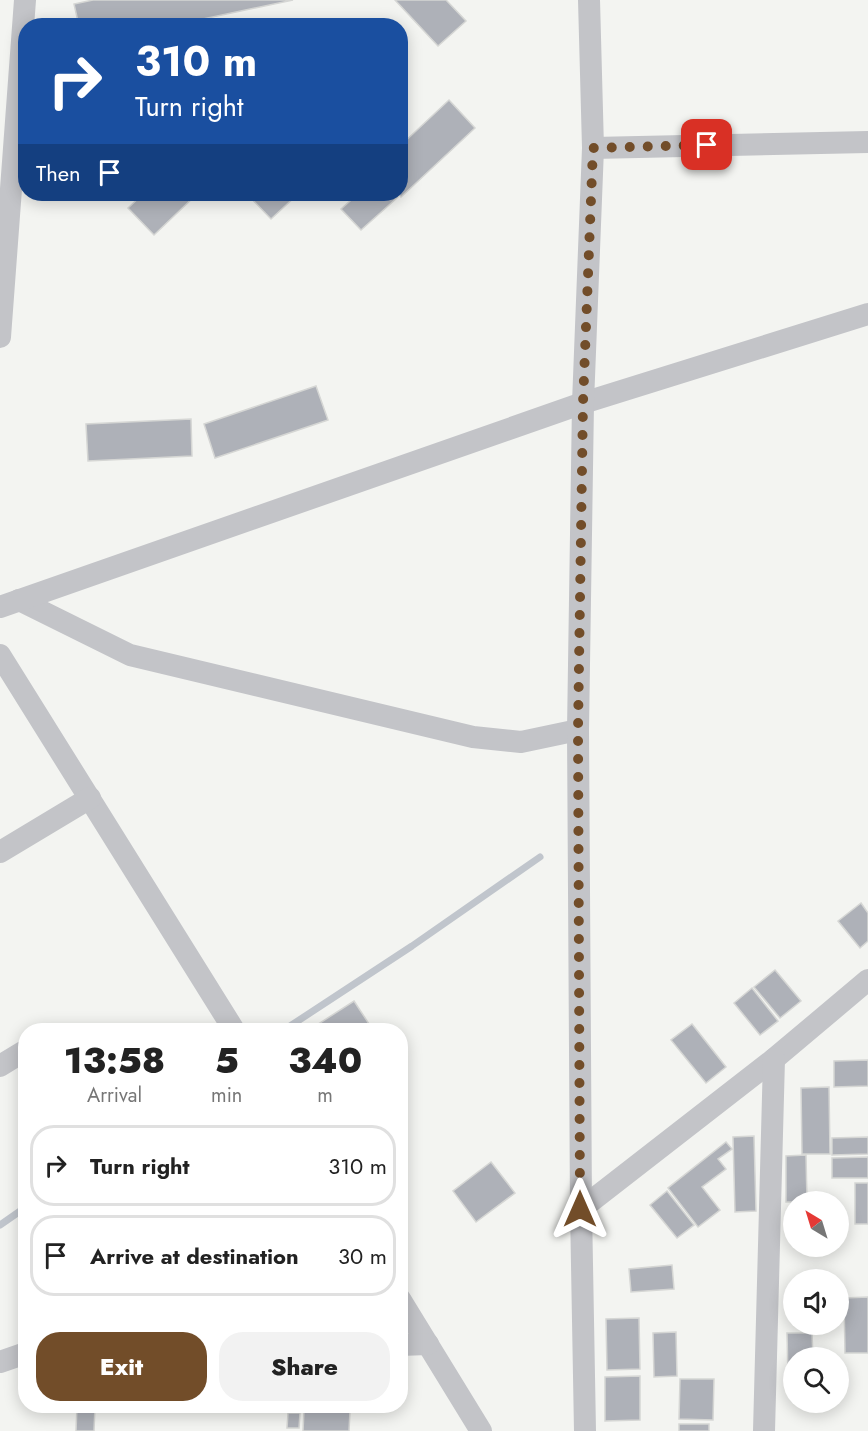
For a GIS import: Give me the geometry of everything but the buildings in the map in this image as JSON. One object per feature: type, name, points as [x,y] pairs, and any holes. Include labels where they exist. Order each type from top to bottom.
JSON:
[{"type":"street","points":[[23,18],[25,0]]},
{"type":"street","points":[[585,1431],[580,1209],[578,730],[583,403],[593,148],[589,0]]},
{"type":"street","points":[[0,337],[4,215],[18,72]]},
{"type":"street","points":[[593,148],[868,142]]},
{"type":"street","points":[[10,603],[583,403],[868,314]]},
{"type":"street","points":[[10,603],[130,655],[473,737],[521,742],[578,730]]},
{"type":"street","points":[[0,655],[230,1023]]},
{"type":"street","points":[[0,852],[90,798]]},
{"type":"street","points":[[580,1209],[774,1059],[868,980]]},
{"type":"street","points":[[0,1066],[18,1055]]},
{"type":"street","points":[[764,1431],[774,1059]]},
{"type":"street","points":[[408,1312],[482,1431]]},
{"type":"street","points":[[408,1345],[428,1344]]},
{"type":"street","points":[[0,1362],[18,1356]]},
{"type":"waterway","points":[[295,1023],[412,946],[540,857]]},
{"type":"waterway","points":[[0,1225],[18,1213]]},
{"type":"route","points":[[580,1209],[578,730],[583,403],[593,148],[707,145]]}]
